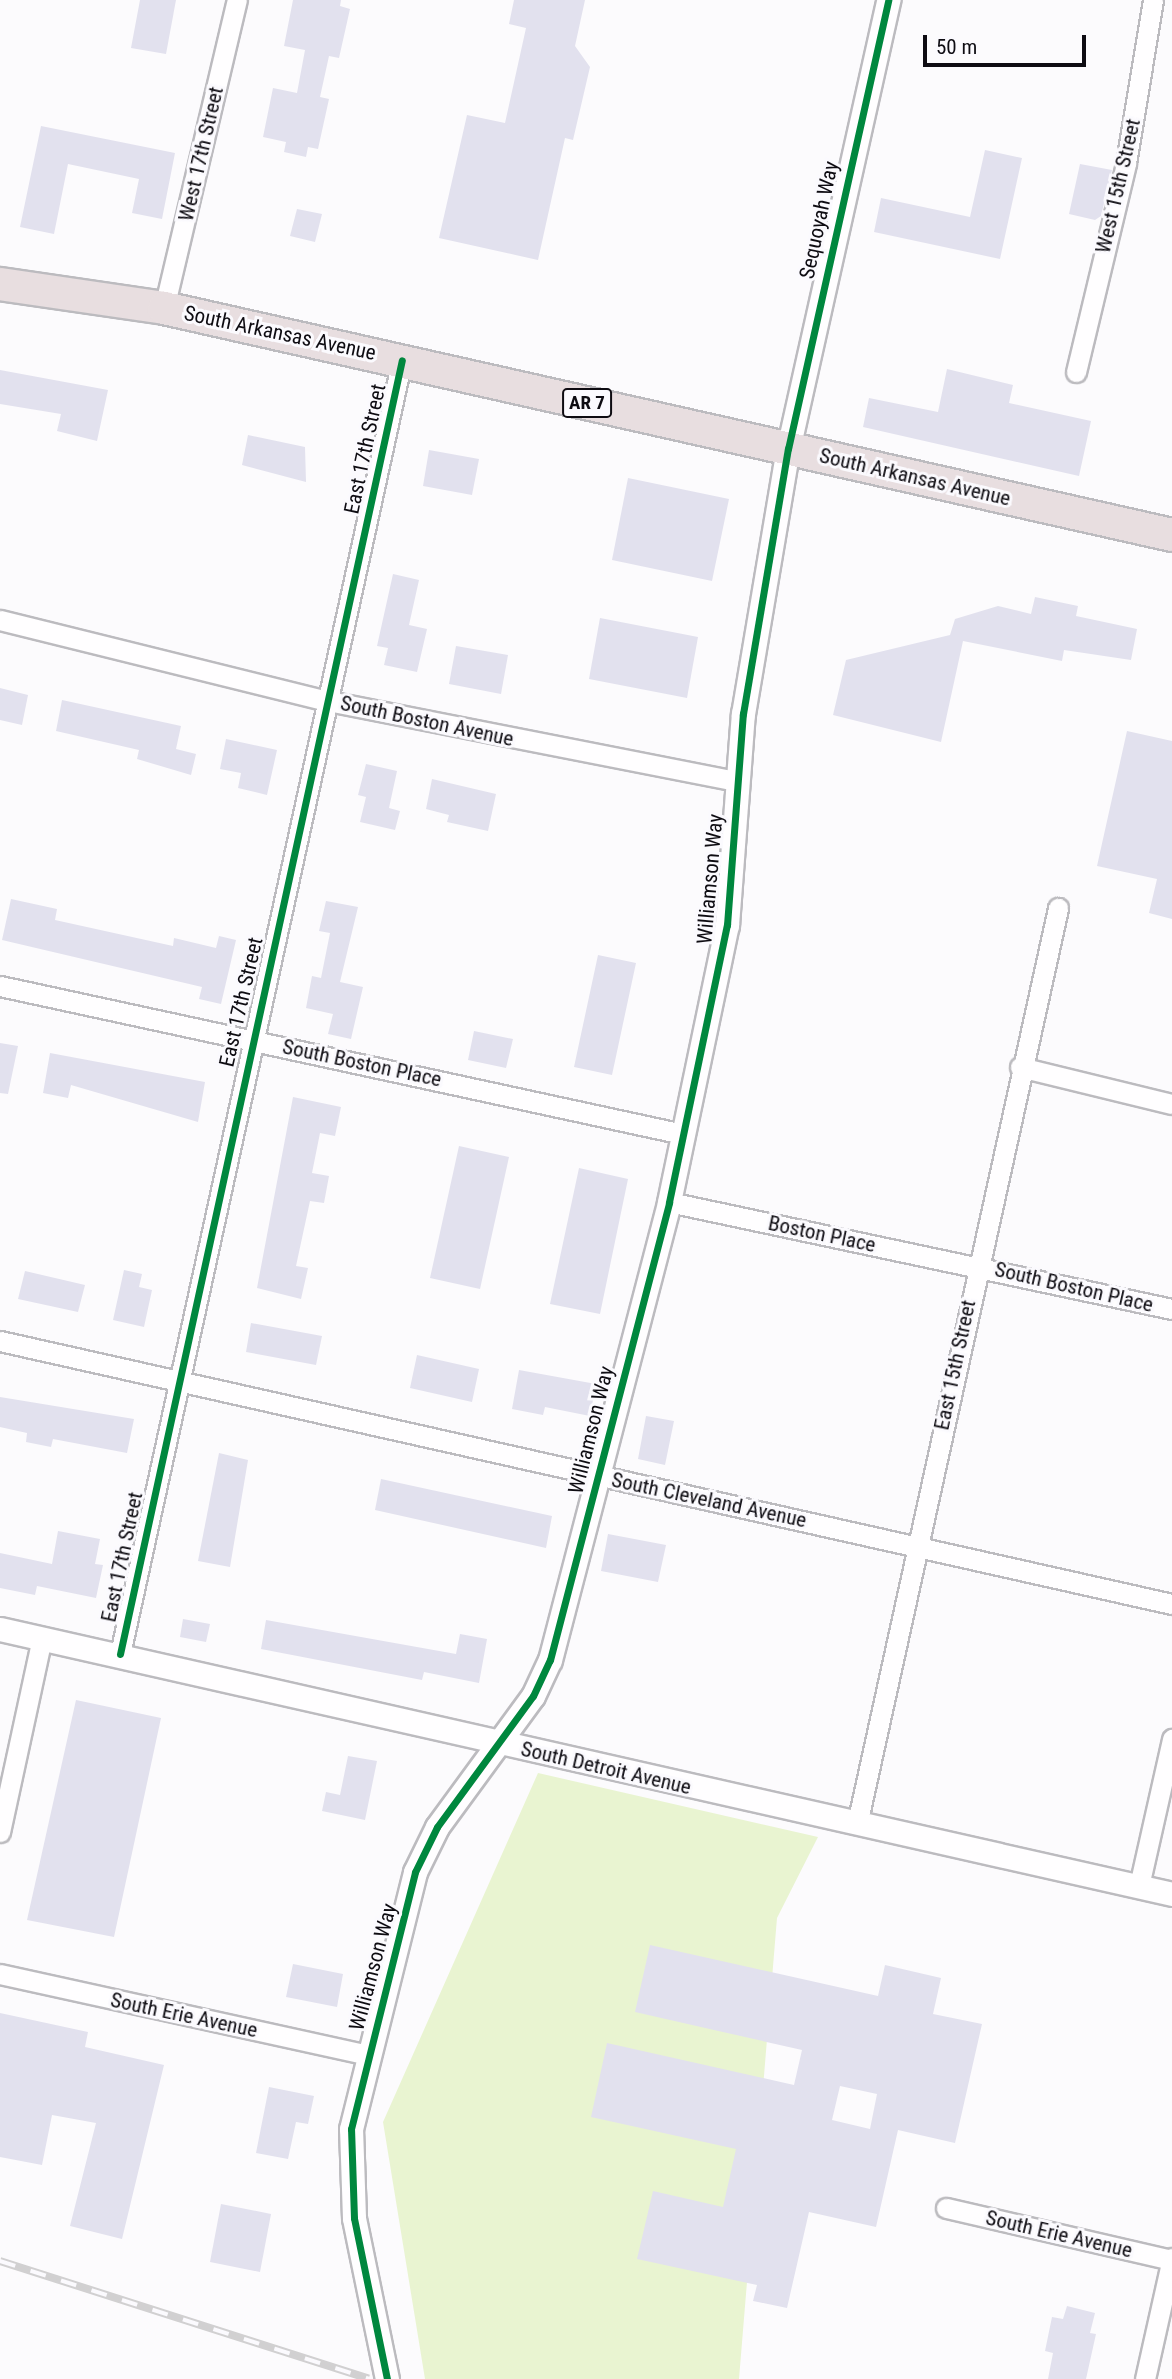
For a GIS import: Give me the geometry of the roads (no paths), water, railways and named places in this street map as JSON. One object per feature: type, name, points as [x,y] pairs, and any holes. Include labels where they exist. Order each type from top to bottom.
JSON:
[{"type":"highway","name":"South Arkansas Avenue","points":[[0,284],[164,308],[1172,535]]},
{"type":"street","name":"West 17th Street","points":[[164,308],[237,0]]},
{"type":"street","name":"Sequoyah Way","points":[[788,449],[888,0]]},
{"type":"street","name":"West 15th Street","points":[[1076,372],[1126,163],[1153,0]]},
{"type":"street","name":"East 17th Street","points":[[120,1654],[251,1039],[402,360]]},
{"type":"street","name":"Williamson Way","points":[[387,2379],[354,2218],[350,2171],[351,2129],[415,1872],[444,1817],[533,1696],[550,1660],[669,1202],[727,925],[734,781],[788,449]]},
{"type":"street","name":"South Boston Avenue","points":[[0,620],[328,701],[734,781]]},
{"type":"street","name":"East 15th Street","points":[[857,1824],[976,1266],[1058,908]]},
{"type":"street","name":"South Boston Place","points":[[0,986],[683,1133]]},
{"type":"street","points":[[1020,1067],[1172,1104]]},
{"type":"street","name":"Boston Place","points":[[669,1202],[976,1266]]},
{"type":"street","name":"South Boston Place","points":[[976,1266],[1172,1309]]},
{"type":"street","name":"South Cleveland Avenue","points":[[0,1340],[596,1477],[918,1543],[1172,1604]]},
{"type":"street","name":"South Detroit Avenue","points":[[0,1629],[120,1654],[498,1744],[1172,1894]]},
{"type":"street","points":[[0,1832],[42,1638]]},
{"type":"street","points":[[1139,1886],[1172,1738]]},
{"type":"street","name":"South Erie Avenue","points":[[0,1975],[368,2055]]},
{"type":"street","name":"South Erie Avenue","points":[[946,2208],[1172,2260]]},
{"type":"street","points":[[1145,2379],[1172,2260]]},
{"type":"railway","points":[[0,2261],[369,2379]]}]
